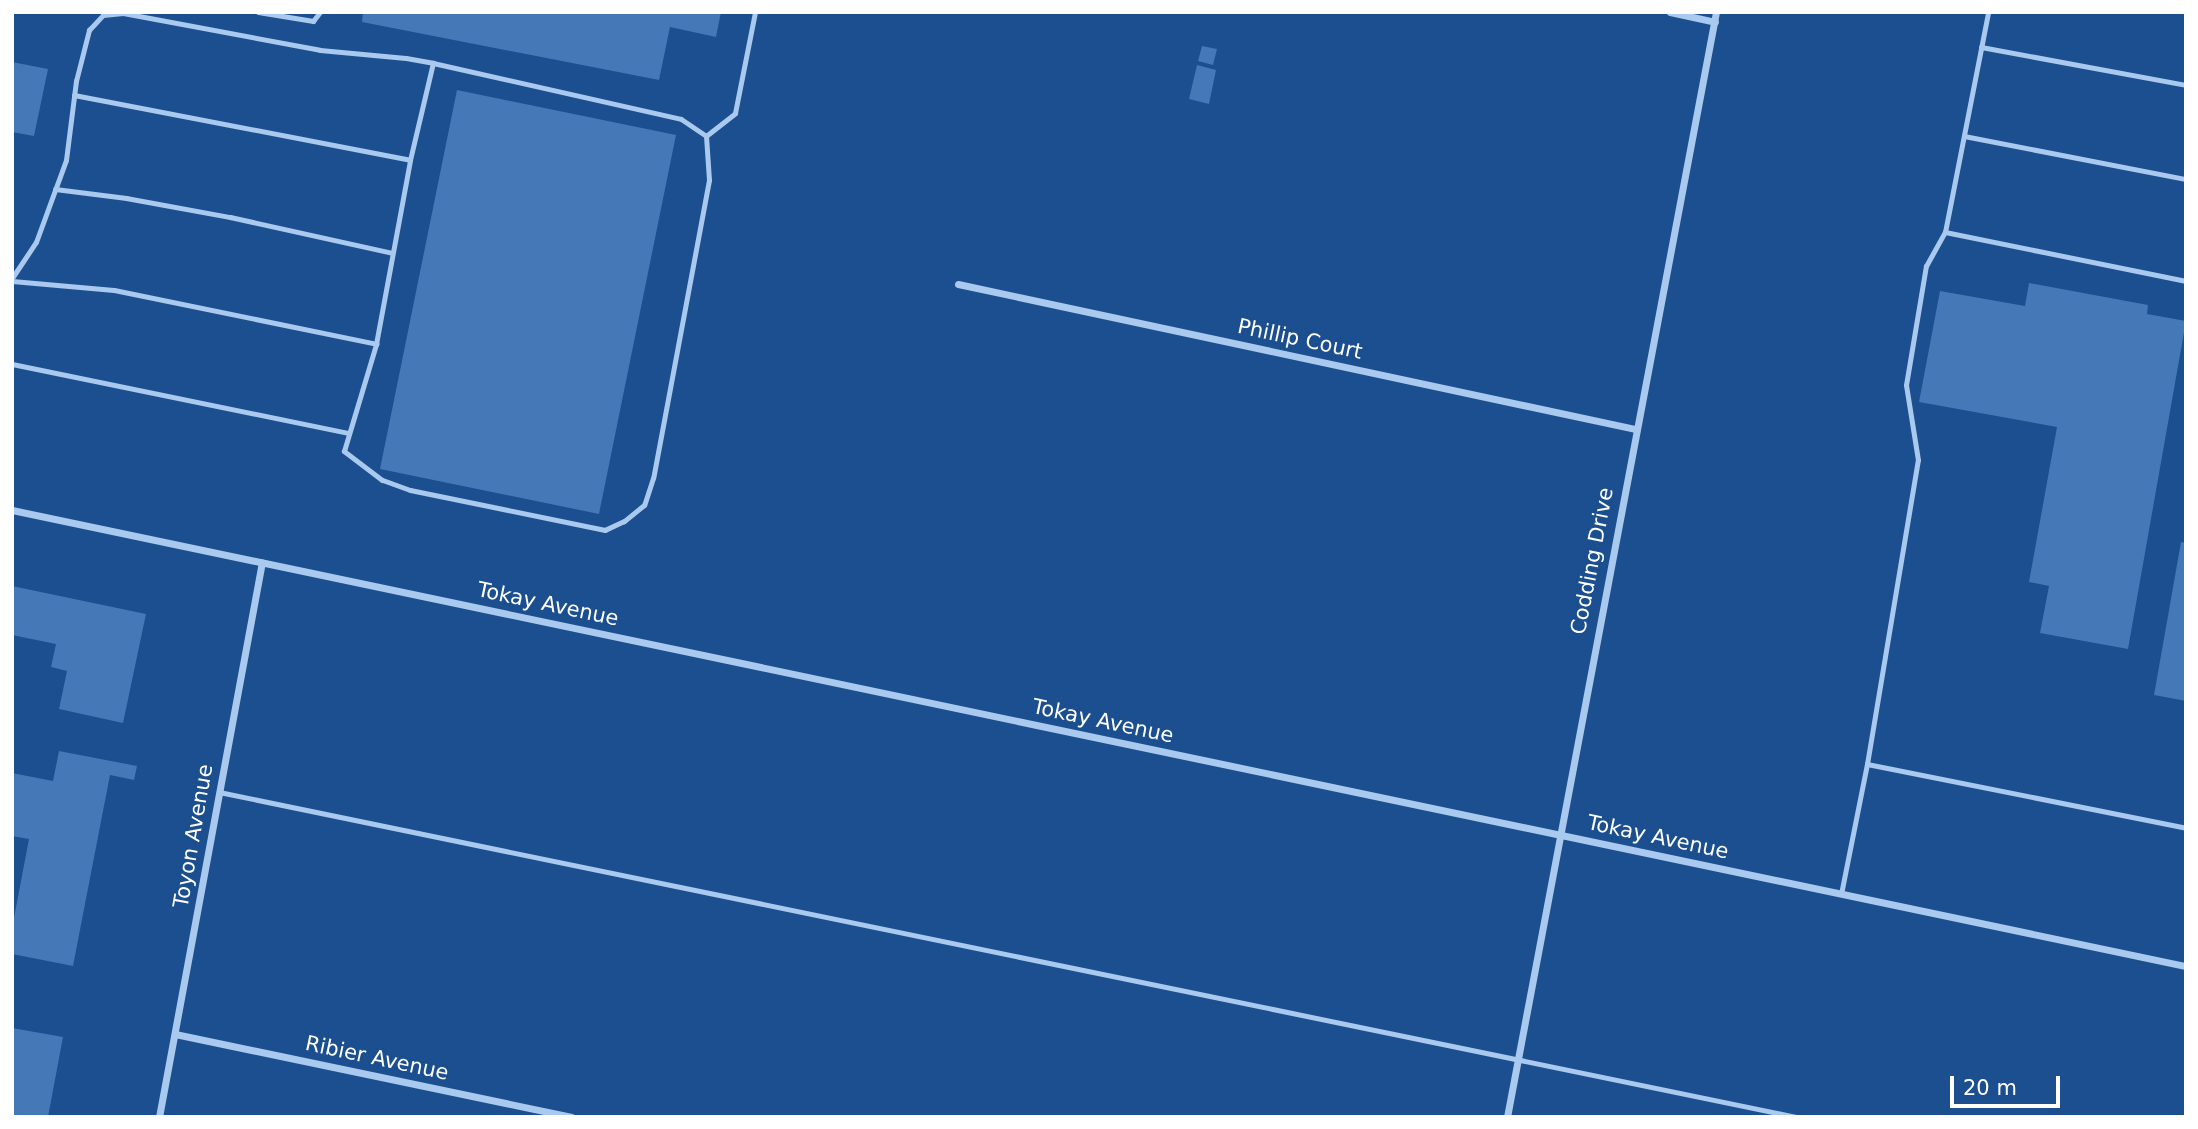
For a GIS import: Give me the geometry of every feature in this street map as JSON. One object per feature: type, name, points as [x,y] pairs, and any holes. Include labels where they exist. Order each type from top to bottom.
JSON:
[{"type":"street","points":[[1670,12],[1715,22]]},
{"type":"street","name":"Codding Drive","points":[[1507,1117],[1558,834],[1716,12]]},
{"type":"street","name":"Phillip Court","points":[[958,284],[1635,429]]},
{"type":"street","name":"Tokay Avenue","points":[[12,510],[2186,966]]},
{"type":"street","name":"Toyon Avenue","points":[[159,1117],[262,562]]},
{"type":"street","name":"Ribier Avenue","points":[[175,1034],[571,1117]]},
{"type":"lane","points":[[258,12],[313,21],[320,12]]},
{"type":"lane","points":[[706,135],[735,113],[755,12]]},
{"type":"lane","points":[[1841,894],[1867,764],[1918,460],[1906,386],[1926,266],[1945,232],[1988,12]]},
{"type":"lane","points":[[376,344],[114,290],[12,280],[36,242],[66,160],[74,95],[89,30],[103,15],[123,13],[320,50],[433,63],[681,120],[706,135]]},
{"type":"lane","points":[[1981,47],[2186,85]]},
{"type":"lane","points":[[433,63],[410,160],[376,344],[344,451],[382,480],[410,490],[605,530],[624,521],[644,505],[653,478],[709,180],[706,135]]},
{"type":"lane","points":[[74,95],[410,160]]},
{"type":"lane","points":[[1964,136],[2186,179]]},
{"type":"lane","points":[[55,189],[126,198],[230,217],[392,253]]},
{"type":"lane","points":[[1945,232],[2186,281]]},
{"type":"lane","points":[[12,364],[349,433]]},
{"type":"lane","points":[[1867,764],[2186,828]]},
{"type":"lane","points":[[219,792],[1796,1117]]},
{"type":"building","points":[[363,12],[721,12],[716,37],[670,27],[659,80],[362,22]]},
{"type":"building","points":[[1202,46],[1217,49],[1213,65],[1198,61]]},
{"type":"building","points":[[12,62],[48,69],[34,136],[12,132]]},
{"type":"building","points":[[1197,65],[1216,70],[1209,104],[1189,99]]},
{"type":"building","points":[[457,90],[676,135],[599,514],[380,469]]},
{"type":"building","points":[[2029,283],[2148,305],[2147,314],[2186,321],[2128,649],[2040,633],[2049,586],[2029,582],[2057,427],[1919,402],[1940,291],[2025,306]]},
{"type":"building","points":[[2181,542],[2186,543],[2186,701],[2154,695]]},
{"type":"building","points":[[12,586],[146,614],[123,723],[59,709],[67,671],[51,667],[56,644],[12,635]]},
{"type":"building","points":[[59,751],[137,766],[134,780],[110,775],[73,966],[12,954],[12,928],[29,839],[12,836],[12,773],[53,781]]},
{"type":"building","points":[[12,1028],[63,1037],[48,1117],[12,1117]]}]
